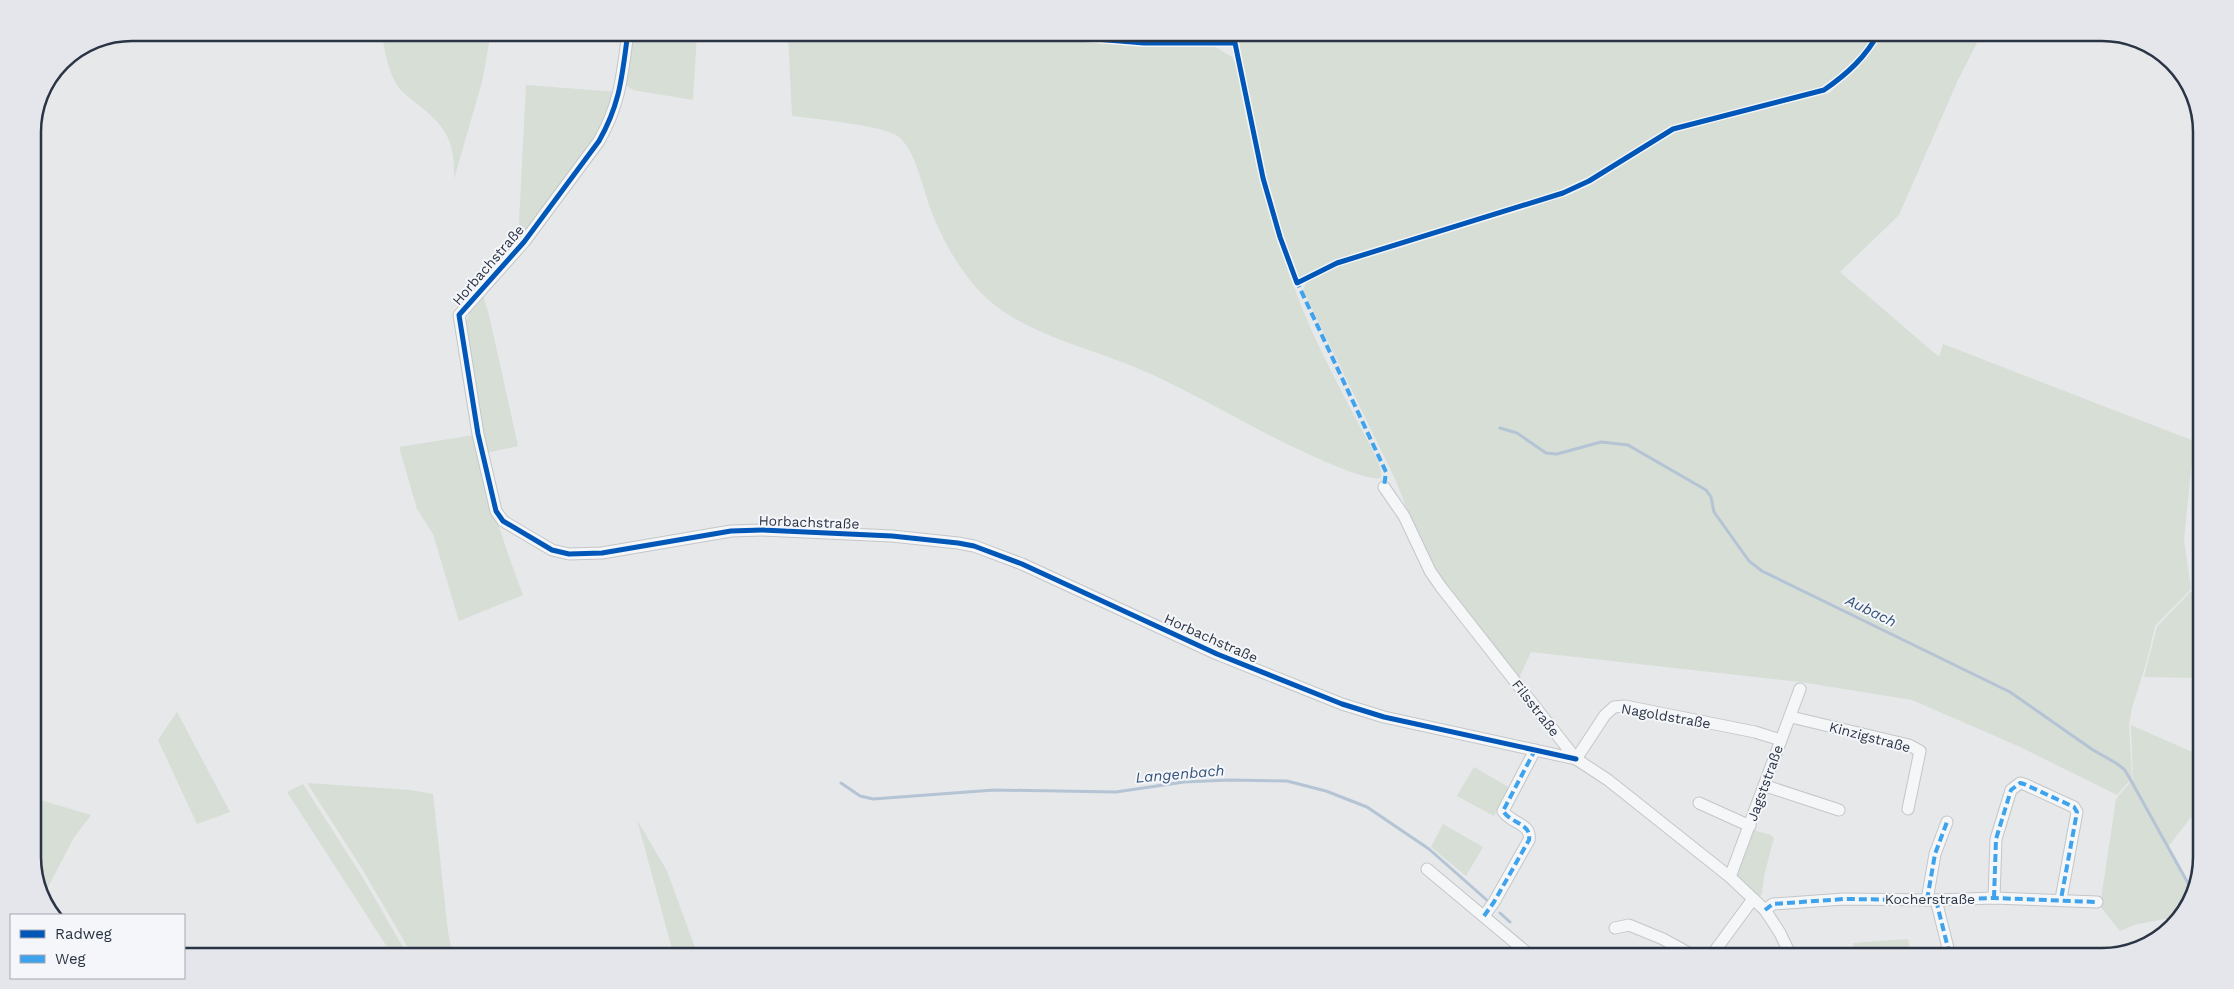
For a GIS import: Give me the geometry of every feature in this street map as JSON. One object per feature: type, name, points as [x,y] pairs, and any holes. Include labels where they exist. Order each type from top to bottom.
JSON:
[{"type":"street","name":"Horbachstraße","points":[[627,41],[620,91],[608,126],[592,153],[524,242],[459,315],[478,434],[488,482],[496,511],[503,521],[552,550],[569,554],[602,553],[730,531],[762,530],[892,536],[941,540],[974,546],[1022,564],[1217,654],[1342,704],[1393,719],[1576,759]]},
{"type":"street","name":"Filsstraße","points":[[1384,487],[1404,516],[1430,571],[1440,587],[1576,759],[1615,786],[1730,876],[1765,910],[1787,948]]},
{"type":"street","name":"Jagststraße","points":[[1730,876],[1766,786],[1800,689]]},
{"type":"street","name":"Nagoldstraße","points":[[1576,759],[1605,715],[1614,707],[1625,706],[1755,732],[1781,740]]},
{"type":"street","name":"Kinzigstraße","points":[[1791,717],[1909,745],[1920,751],[1908,809]]},
{"type":"street","points":[[1484,916],[1529,840],[1530,834],[1526,827],[1509,818],[1503,811],[1536,750]]},
{"type":"street","points":[[1994,898],[1996,839],[2011,790],[2020,784],[2024,784],[2074,807],[2077,812],[2061,899]]},
{"type":"street","points":[[1766,786],[1839,810]]},
{"type":"street","points":[[1699,803],[1750,826]]},
{"type":"street","points":[[1947,822],[1935,854],[1932,900],[1947,948]]},
{"type":"street","points":[[1427,869],[1522,948]]},
{"type":"street","points":[[1717,948],[1753,898]]},
{"type":"street","name":"Kocherstraße","points":[[1765,910],[1773,904],[1844,899],[1932,900],[1994,898],[2061,899],[2097,902]]},
{"type":"street","points":[[1615,928],[1629,925],[1679,948]]},
{"type":"shaded area","points":[[384,41],[490,41],[482,82],[454,179],[453,156],[448,138],[430,114],[399,88],[390,69]]},
{"type":"shaded area","points":[[630,41],[697,41],[693,100],[633,90],[626,85]]},
{"type":"shaded area","points":[[788,41],[1096,41],[1144,45],[1212,45],[1232,57],[1237,67],[1257,167],[1286,265],[1318,345],[1376,457],[1381,470],[1381,478],[1363,476],[1322,460],[1137,368],[1055,338],[1015,319],[981,293],[953,255],[932,213],[915,162],[905,143],[899,137],[879,129],[864,126],[792,116]]},
{"type":"shaded area","points":[[1132,41],[1182,41],[1144,42]]},
{"type":"shaded area","points":[[1239,41],[1872,41],[1851,67],[1823,88],[1672,127],[1587,180],[1565,191],[1335,262],[1301,279],[1296,275],[1283,238],[1265,176]]},
{"type":"shaded area","points":[[1877,41],[1978,41],[1958,80],[1899,215],[1840,272],[1939,357],[1943,344],[2193,441],[2184,540],[2191,589],[2155,626],[2129,724],[2132,778],[2117,795],[2018,746],[1912,700],[1801,682],[1531,652],[1519,678],[1454,597],[1425,555],[1396,481],[1303,290],[1307,281],[1337,265],[1522,210],[1564,195],[1587,184],[1672,131],[1830,93],[1867,56]]},
{"type":"shaded area","points":[[526,85],[617,92],[605,125],[518,243]]},
{"type":"shaded area","points":[[483,295],[518,446],[486,453],[465,323],[472,308]]},
{"type":"shaded area","points":[[474,435],[496,516],[523,595],[459,621],[433,534],[417,509],[399,447]]},
{"type":"shaded area","points":[[2191,591],[2193,598],[2193,678],[2144,677],[2157,627]]},
{"type":"shaded area","points":[[177,712],[230,812],[197,824],[158,740]]},
{"type":"shaded area","points":[[2131,725],[2193,752],[2193,819],[2191,817],[2168,847],[2189,884],[2186,892],[2169,918],[2137,924],[2120,931],[2100,906],[2116,799],[2133,779]]},
{"type":"shaded area","points":[[1474,767],[1510,788],[1494,816],[1457,796]]},
{"type":"shaded area","points":[[307,783],[410,790],[433,794],[451,948],[408,948],[361,867]]},
{"type":"shaded area","points":[[303,784],[363,878],[403,948],[388,948],[287,792]]},
{"type":"shaded area","points":[[41,800],[91,815],[73,839],[47,889],[41,863]]},
{"type":"shaded area","points":[[637,820],[667,871],[695,948],[672,948]]},
{"type":"shaded area","points":[[1443,824],[1483,847],[1466,876],[1431,847]]},
{"type":"shaded area","points":[[1753,830],[1771,835],[1774,838],[1764,876],[1762,894],[1759,897],[1737,876],[1737,870]]},
{"type":"shaded area","points":[[1908,939],[1910,948],[1854,948],[1853,943]]},
{"type":"waterway","name":"Aubach","points":[[1500,428],[1517,433],[1546,453],[1557,454],[1601,442],[1628,445],[1706,490],[1711,497],[1714,512],[1749,561],[1762,571],[2010,692],[2093,750],[2124,769],[2189,885]]},
{"type":"waterway","name":"Langenbach","points":[[841,783],[860,796],[873,799],[994,790],[1116,792],[1184,782],[1229,780],[1287,781],[1326,791],[1367,807],[1429,849],[1489,902]]},
{"type":"waterway","name":"Langenbach","points":[[1500,913],[1510,922]]},
{"type":"marked path","points":[[1296,280],[1386,472],[1384,487]]},
{"type":"marked path","points":[[1484,916],[1529,840],[1527,830],[1503,811],[1535,750]]},
{"type":"marked path","points":[[1994,898],[1996,839],[2011,790],[2020,783],[2074,807],[2077,812],[2061,899]]},
{"type":"marked path","points":[[1927,900],[1935,854],[1947,822]]},
{"type":"marked path","points":[[1765,910],[1773,904],[1844,899],[1936,900],[1994,898],[2097,902]]},
{"type":"marked path","points":[[1936,900],[1948,948]]},
{"type":"cycle path","points":[[627,41],[620,88],[612,114],[599,141],[524,242],[459,315],[478,434],[496,511],[503,521],[552,550],[569,554],[602,553],[731,531],[762,530],[892,536],[974,546],[1022,564],[1217,654],[1342,704],[1384,717],[1576,759]]},
{"type":"cycle path","points":[[1120,41],[1144,43],[1235,43],[1263,178],[1280,237],[1297,283],[1337,263],[1563,193],[1589,181],[1673,129],[1824,90],[1855,64],[1874,41]]}]
